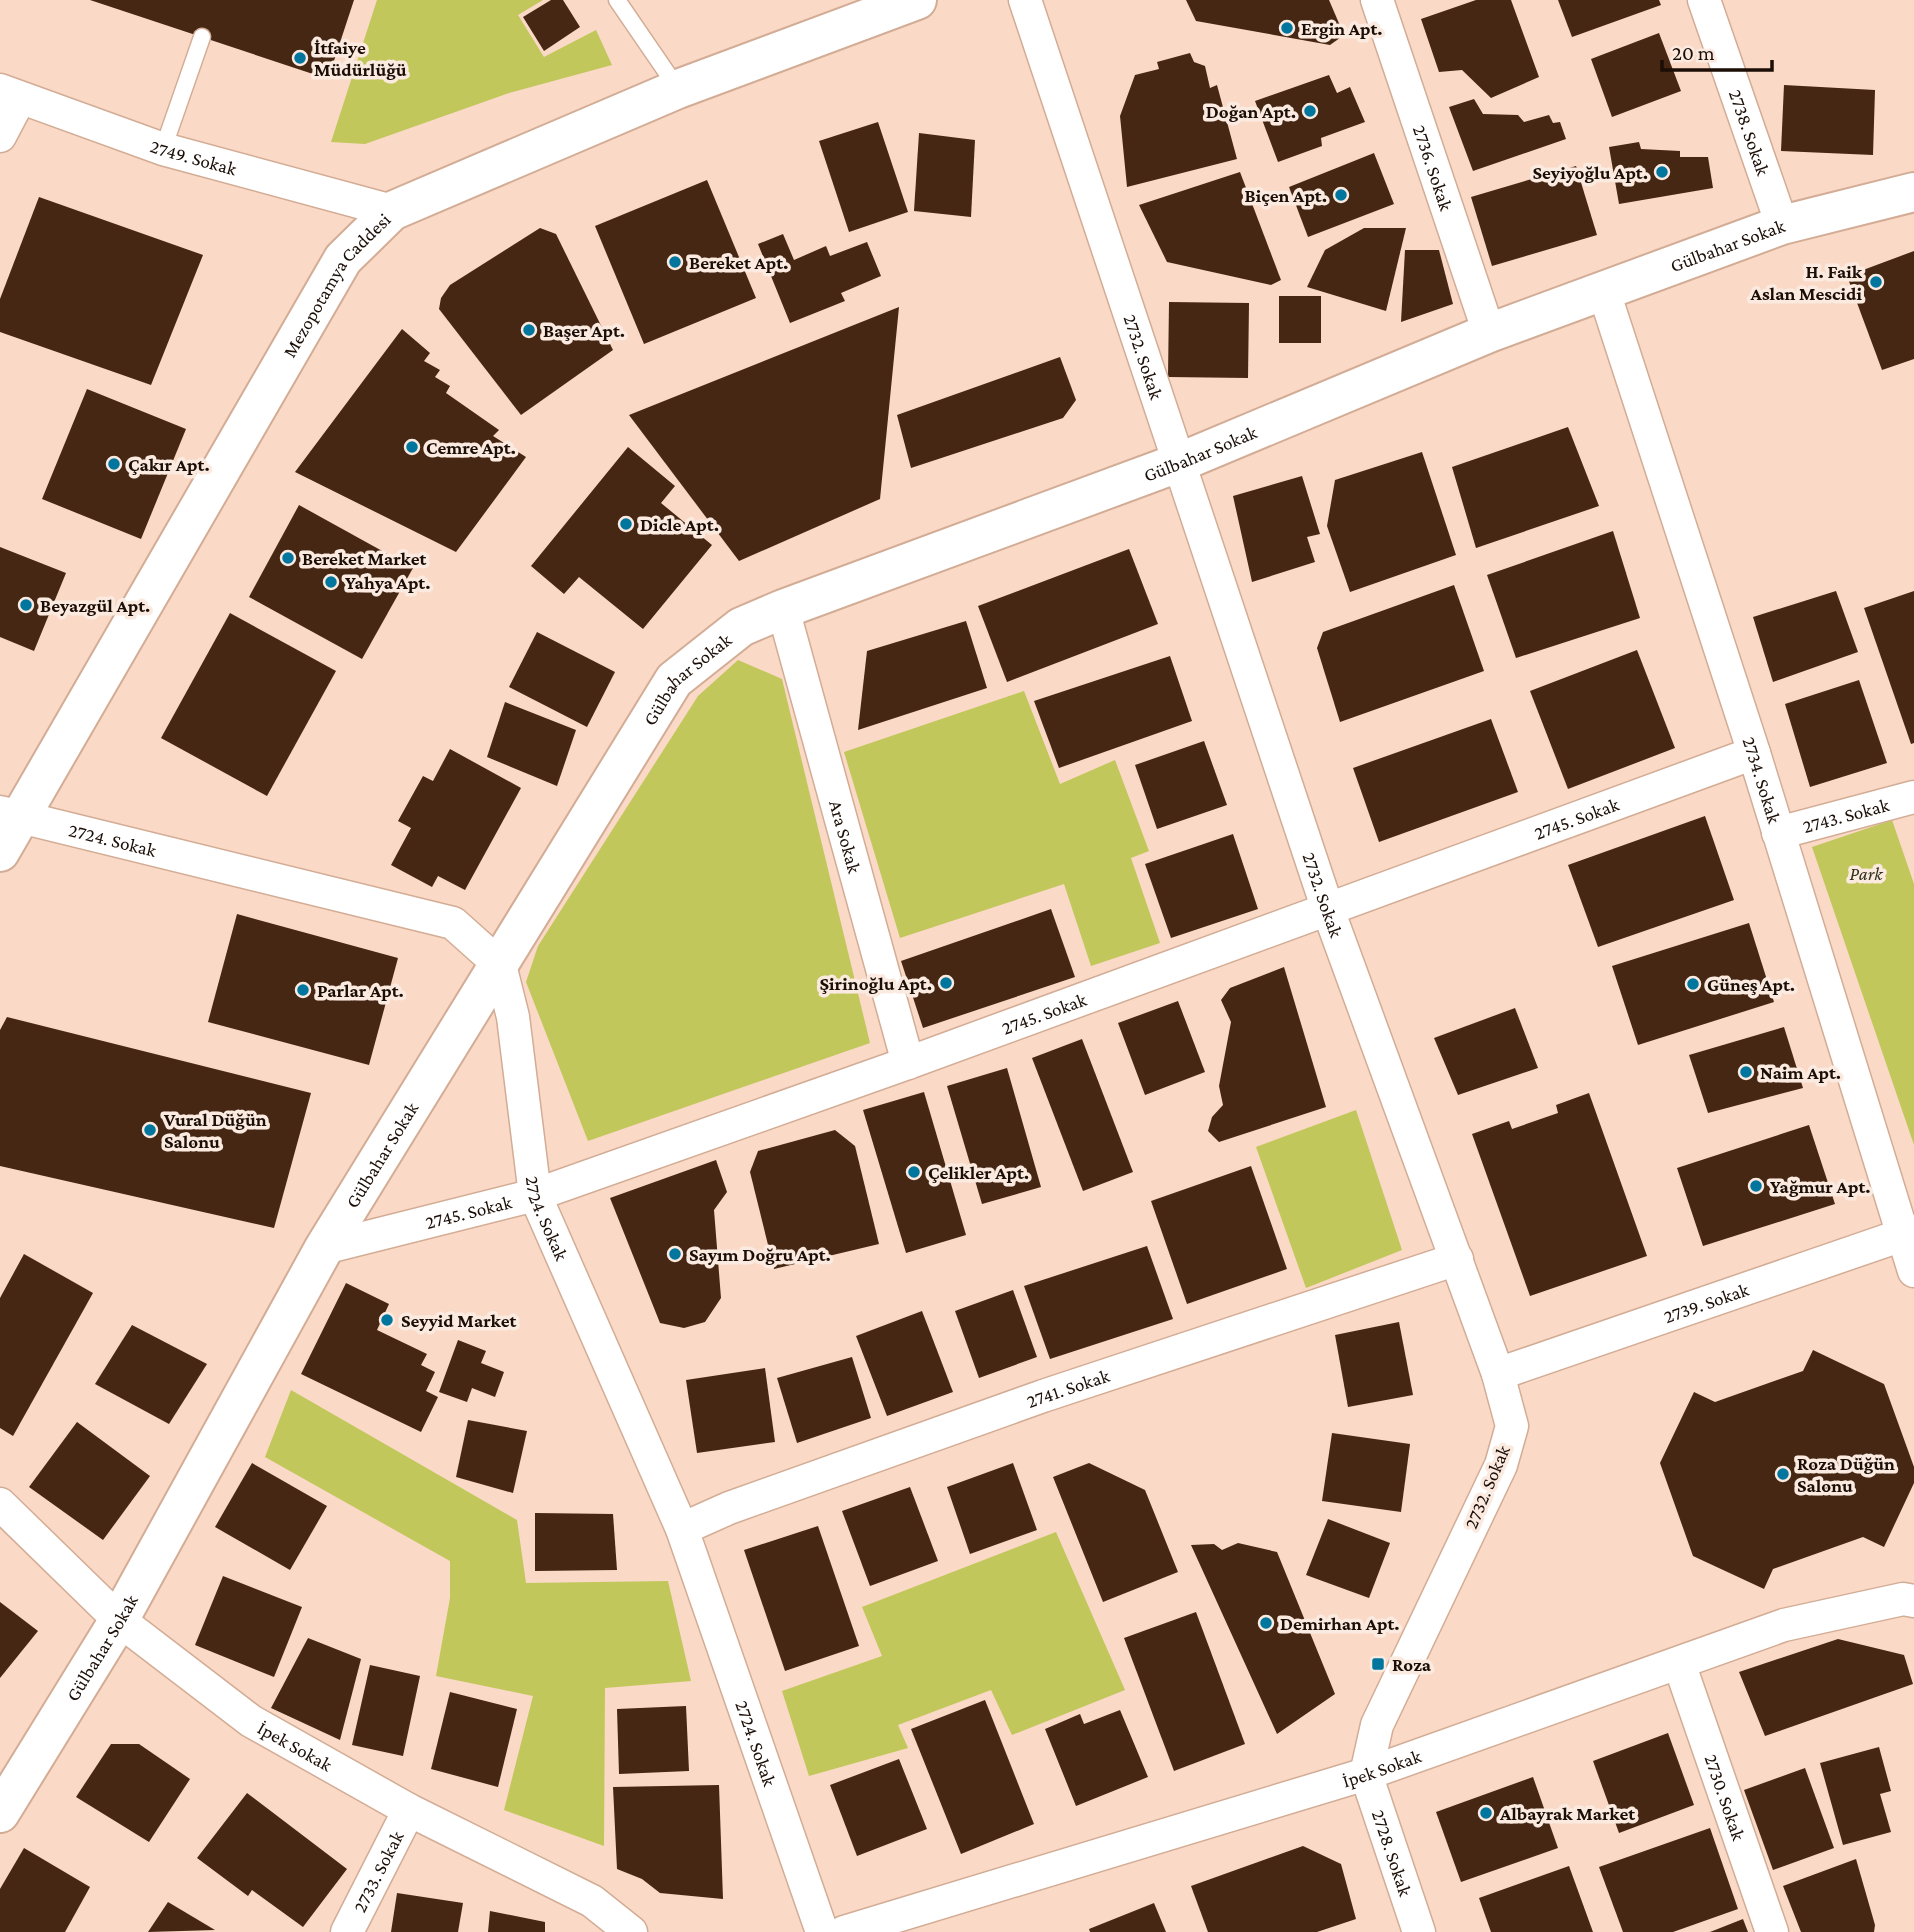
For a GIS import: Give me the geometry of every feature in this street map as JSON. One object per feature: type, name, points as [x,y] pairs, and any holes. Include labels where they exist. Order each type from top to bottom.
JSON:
[{"type":"street","name":"Mezopotamya Caddesi","points":[[0,852],[10,815],[343,259],[391,211],[678,89],[917,0]]},
{"type":"street","name":"2732. Sokak","points":[[1025,0],[1327,907],[1498,1374],[1512,1426],[1501,1465],[1377,1725],[1366,1774]]},
{"type":"street","name":"2736. Sokak","points":[[1377,0],[1489,334]]},
{"type":"street","name":"2738. Sokak","points":[[1704,0],[1782,225]]},
{"type":"street","name":"2749. Sokak","points":[[10,94],[163,149],[391,211]]},
{"type":"street","points":[[0,136],[10,94]]},
{"type":"street","name":"Gülbahar Sokak","points":[[0,1813],[119,1620],[324,1248],[674,680],[741,627],[783,609],[1178,463],[1489,334],[1782,225],[1914,192]]},
{"type":"street","name":"2734. Sokak","points":[[1604,292],[1907,1233],[1914,1271]]},
{"type":"street","name":"Ara Sokak","points":[[783,609],[908,1063]]},
{"type":"street","name":"2745. Sokak","points":[[324,1248],[535,1195],[908,1063],[1327,907],[1754,753]]},
{"type":"street","name":"2743. Sokak","points":[[1778,833],[1914,798]]},
{"type":"street","name":"2724. Sokak","points":[[10,815],[453,923],[500,965],[513,1017],[535,1195],[682,1529],[822,1932]]},
{"type":"street","name":"2739. Sokak","points":[[1498,1374],[1907,1233]]},
{"type":"street","name":"2741. Sokak","points":[[682,1529],[729,1508],[1043,1396],[1457,1259]]},
{"type":"street","name":"İpek Sokak","points":[[0,1504],[119,1620],[251,1721],[409,1810],[592,1901],[631,1932]]},
{"type":"street","name":"İpek Sokak","points":[[844,1932],[1366,1774],[1784,1625],[1903,1600],[1914,1601]]},
{"type":"street","name":"2730. Sokak","points":[[1679,1663],[1772,1932]]},
{"type":"street","name":"2728. Sokak","points":[[1366,1774],[1419,1932]]},
{"type":"street","name":"2733. Sokak","points":[[346,1932],[409,1810]]},
{"type":"lane","points":[[617,0],[678,89]]},
{"type":"lane","points":[[163,149],[202,37]]},
{"type":"green space","points":[[377,0],[543,0],[518,15],[544,57],[596,30],[612,65],[509,93],[365,144],[331,142]]},
{"type":"green space","points":[[738,660],[782,679],[870,1043],[588,1141],[526,982],[538,946],[698,696]]},
{"type":"green space","points":[[1024,691],[1060,784],[1115,760],[1149,851],[1131,858],[1160,943],[1091,966],[1064,884],[900,938],[844,752]]},
{"type":"green space","name":"Park","points":[[1892,820],[1914,884],[1914,1145],[1812,847]]},
{"type":"green space","points":[[1356,1110],[1402,1250],[1306,1288],[1256,1147]]},
{"type":"green space","points":[[291,1390],[517,1520],[526,1583],[668,1581],[691,1681],[605,1688],[604,1846],[504,1810],[533,1696],[436,1676],[450,1598],[450,1561],[265,1457]]},
{"type":"green space","points":[[1056,1532],[1125,1690],[1012,1735],[991,1690],[898,1725],[908,1748],[809,1776],[782,1691],[882,1656],[862,1607]]},
{"type":"building","name":"İtfaiye Müdürlüğü","points":[[90,0],[354,0],[328,79]]},
{"type":"building","points":[[551,0],[563,0],[580,27],[544,51],[523,17]]},
{"type":"building","name":"Ergin Apt.","points":[[1186,0],[1329,0],[1344,35],[1330,45],[1196,21]]},
{"type":"building","points":[[1476,0],[1511,0],[1539,77],[1491,98],[1462,70],[1439,72],[1421,19]]},
{"type":"building","points":[[1558,0],[1659,0],[1661,5],[1572,37]]},
{"type":"building","points":[[1659,33],[1681,91],[1612,117],[1591,59]]},
{"type":"building","points":[[1190,53],[1194,62],[1205,66],[1210,88],[1217,85],[1237,159],[1127,187],[1120,116],[1135,75],[1159,69],[1157,62]]},
{"type":"building","name":"Doğan Apt.","points":[[1329,75],[1337,93],[1350,87],[1365,122],[1321,138],[1322,146],[1278,162],[1255,101]]},
{"type":"building","points":[[1784,85],[1875,90],[1873,155],[1781,151]]},
{"type":"building","points":[[1474,99],[1483,114],[1518,115],[1524,122],[1549,115],[1553,123],[1560,122],[1566,139],[1473,171],[1449,107]]},
{"type":"building","points":[[878,122],[908,212],[849,232],[819,141]]},
{"type":"building","points":[[919,133],[975,140],[971,217],[914,211]]},
{"type":"building","name":"Seyiyoğlu Apt.","points":[[1639,142],[1641,149],[1680,151],[1680,157],[1708,157],[1713,188],[1619,204],[1609,147]]},
{"type":"building","name":"Biçen Apt.","points":[[1374,153],[1394,204],[1308,237],[1289,187]]},
{"type":"building","points":[[1576,166],[1597,235],[1492,266],[1471,197]]},
{"type":"building","points":[[1240,172],[1281,280],[1271,285],[1167,262],[1139,205]]},
{"type":"building","name":"Bereket Apt.","points":[[707,180],[756,298],[644,344],[595,226]]},
{"type":"building","points":[[39,197],[203,255],[151,385],[0,332],[0,299]]},
{"type":"building","name":"Başer Apt.","points":[[540,228],[556,234],[613,350],[521,415],[439,309],[441,298],[450,285]]},
{"type":"building","points":[[1364,228],[1406,228],[1386,311],[1307,287],[1325,250]]},
{"type":"building","points":[[783,234],[794,260],[826,246],[830,256],[867,242],[881,276],[841,293],[845,301],[790,323],[758,244]]},
{"type":"building","points":[[1405,250],[1439,250],[1453,304],[1401,322]]},
{"type":"building","points":[[1914,251],[1914,359],[1882,370],[1847,276]]},
{"type":"building","points":[[1279,296],[1321,296],[1321,343],[1279,343]]},
{"type":"building","points":[[1169,302],[1249,303],[1248,378],[1168,377]]},
{"type":"building","points":[[899,307],[880,499],[739,561],[629,415]]},
{"type":"building","name":"Cemre Apt.","points":[[402,329],[430,353],[424,361],[440,370],[435,377],[450,386],[446,393],[499,430],[493,436],[526,457],[456,552],[295,472]]},
{"type":"building","points":[[1060,357],[1076,400],[1063,418],[911,468],[897,415]]},
{"type":"building","name":"Çakır Apt.","points":[[87,389],[186,429],[141,539],[42,499]]},
{"type":"building","points":[[1568,427],[1599,506],[1476,548],[1452,467]]},
{"type":"building","name":"Dicle Apt.","points":[[628,447],[675,486],[661,503],[712,545],[643,629],[579,577],[564,594],[531,566]]},
{"type":"building","points":[[1422,452],[1456,555],[1350,592],[1327,526],[1335,480]]},
{"type":"building","points":[[1302,476],[1320,534],[1307,537],[1315,562],[1252,582],[1233,496]]},
{"type":"building","name":"Yahya Apt.","points":[[299,505],[413,568],[362,659],[249,597]]},
{"type":"building","points":[[1613,531],[1640,618],[1516,658],[1487,575]]},
{"type":"building","name":"Beyazgül Apt.","points":[[0,547],[66,573],[34,651],[0,637]]},
{"type":"building","points":[[1129,549],[1158,624],[1007,682],[978,606]]},
{"type":"building","points":[[1454,585],[1484,671],[1340,722],[1317,648],[1323,632]]},
{"type":"building","points":[[1836,591],[1858,652],[1773,682],[1753,617]]},
{"type":"building","points":[[1914,591],[1914,743],[1911,744],[1864,608]]},
{"type":"building","points":[[230,613],[336,671],[267,796],[161,738]]},
{"type":"building","points":[[966,621],[987,688],[858,730],[867,651]]},
{"type":"building","points":[[537,632],[615,672],[587,727],[509,687]]},
{"type":"building","points":[[1637,650],[1675,748],[1568,789],[1530,691]]},
{"type":"building","points":[[1170,656],[1192,721],[1059,768],[1034,701]]},
{"type":"building","points":[[1859,680],[1887,763],[1810,787],[1785,704]]},
{"type":"building","points":[[505,702],[576,730],[557,786],[487,757]]},
{"type":"building","points":[[1491,719],[1518,792],[1379,842],[1353,768]]},
{"type":"building","points":[[1204,741],[1227,805],[1157,829],[1135,765]]},
{"type":"building","points":[[450,749],[521,788],[465,890],[438,876],[432,887],[391,865],[411,828],[398,821],[423,776],[433,781]]},
{"type":"building","points":[[1705,816],[1734,900],[1598,947],[1568,865]]},
{"type":"building","points":[[1233,834],[1258,909],[1171,938],[1145,864]]},
{"type":"building","points":[[1051,909],[1075,977],[923,1028],[901,961]]},
{"type":"building","name":"Parlar Apt.","points":[[237,914],[398,958],[369,1065],[208,1022]]},
{"type":"building","name":"Güneş Apt.","points":[[1749,923],[1774,1002],[1638,1045],[1612,966]]},
{"type":"building","points":[[1284,967],[1326,1107],[1219,1142],[1208,1131],[1212,1117],[1223,1105],[1219,1086],[1231,1022],[1221,1000],[1230,988]]},
{"type":"building","points":[[1178,1001],[1205,1072],[1145,1095],[1118,1023]]},
{"type":"building","points":[[1515,1008],[1538,1068],[1458,1095],[1434,1038]]},
{"type":"building","name":"Vural Düğün Salonu","points":[[7,1017],[311,1093],[274,1228],[0,1166],[0,1030]]},
{"type":"building","name":"Naim Apt.","points":[[1784,1027],[1803,1088],[1708,1113],[1689,1055]]},
{"type":"building","points":[[1082,1039],[1133,1172],[1083,1191],[1032,1058]]},
{"type":"building","points":[[1007,1068],[1041,1187],[982,1204],[947,1086]]},
{"type":"building","name":"Çelikler Apt.","points":[[924,1092],[966,1235],[906,1253],[863,1110]]},
{"type":"building","points":[[1589,1093],[1647,1256],[1530,1296],[1472,1134],[1509,1121],[1512,1129],[1558,1113],[1556,1105]]},
{"type":"building","name":"Yağmur Apt.","points":[[1809,1125],[1835,1204],[1703,1246],[1677,1168]]},
{"type":"building","points":[[835,1130],[855,1146],[879,1244],[774,1269],[750,1172],[758,1151]]},
{"type":"building","name":"Sayım Doğru Apt.","points":[[716,1160],[727,1192],[714,1210],[721,1298],[705,1322],[684,1328],[660,1323],[610,1198]]},
{"type":"building","points":[[1251,1166],[1287,1269],[1187,1304],[1151,1201]]},
{"type":"building","points":[[1147,1246],[1173,1319],[1050,1359],[1024,1286]]},
{"type":"building","points":[[24,1254],[93,1293],[13,1436],[0,1428],[0,1298]]},
{"type":"building","points":[[346,1283],[389,1304],[377,1330],[427,1354],[421,1365],[435,1372],[426,1391],[438,1397],[421,1432],[301,1374]]},
{"type":"building","points":[[1013,1290],[1037,1357],[979,1378],[955,1311]]},
{"type":"building","points":[[922,1311],[953,1392],[887,1416],[856,1336]]},
{"type":"building","points":[[1399,1322],[1413,1395],[1348,1407],[1335,1335]]},
{"type":"building","points":[[132,1325],[207,1364],[169,1424],[95,1384]]},
{"type":"building","points":[[458,1340],[486,1351],[481,1363],[504,1372],[495,1397],[472,1388],[467,1402],[439,1392]]},
{"type":"building","points":[[1813,1350],[1884,1384],[1914,1467],[1914,1483],[1884,1547],[1863,1537],[1773,1569],[1764,1589],[1693,1556],[1660,1463],[1694,1392],[1715,1402],[1803,1371]]},
{"type":"building","points":[[852,1357],[871,1418],[797,1443],[777,1378]]},
{"type":"building","points":[[765,1368],[775,1442],[697,1453],[686,1380]]},
{"type":"building","points":[[468,1420],[527,1431],[513,1493],[456,1477]]},
{"type":"building","points":[[77,1422],[150,1476],[103,1540],[29,1487]]},
{"type":"building","points":[[1332,1433],[1410,1444],[1401,1512],[1322,1501]]},
{"type":"building","points":[[252,1463],[327,1506],[290,1570],[215,1527]]},
{"type":"building","points":[[1013,1463],[1037,1530],[970,1554],[947,1487]]},
{"type":"building","points":[[1089,1463],[1145,1490],[1178,1572],[1103,1602],[1053,1477]]},
{"type":"building","points":[[910,1487],[938,1561],[870,1586],[842,1511]]},
{"type":"building","points":[[535,1513],[613,1514],[617,1570],[535,1571]]},
{"type":"building","points":[[1328,1519],[1390,1543],[1369,1598],[1306,1575]]},
{"type":"building","points":[[818,1526],[859,1646],[785,1671],[744,1550]]},
{"type":"building","name":"Demirhan Apt.","points":[[1238,1543],[1277,1552],[1335,1694],[1277,1734],[1191,1545],[1214,1544],[1222,1550]]},
{"type":"building","points":[[223,1576],[302,1607],[274,1677],[195,1645]]},
{"type":"building","points":[[0,1602],[38,1631],[0,1678]]},
{"type":"building","points":[[1196,1612],[1245,1744],[1174,1771],[1124,1638]]},
{"type":"building","points":[[308,1638],[361,1659],[340,1740],[271,1708]]},
{"type":"building","points":[[1838,1639],[1904,1655],[1913,1684],[1765,1736],[1739,1672]]},
{"type":"building","points":[[370,1665],[420,1676],[403,1756],[352,1745]]},
{"type":"building","points":[[450,1692],[517,1709],[498,1787],[431,1769]]},
{"type":"building","points":[[985,1700],[1034,1824],[961,1854],[911,1729]]},
{"type":"building","points":[[686,1706],[689,1771],[619,1774],[617,1709]]},
{"type":"building","points":[[1120,1710],[1148,1777],[1076,1806],[1045,1729],[1080,1714],[1084,1724]]},
{"type":"building","points":[[1668,1733],[1694,1805],[1619,1833],[1593,1761]]},
{"type":"building","points":[[111,1744],[139,1744],[190,1779],[149,1842],[76,1797]]},
{"type":"building","points":[[1879,1747],[1891,1791],[1880,1794],[1891,1832],[1843,1845],[1820,1763]]},
{"type":"building","points":[[899,1759],[927,1829],[857,1856],[830,1785]]},
{"type":"building","points":[[1805,1768],[1834,1848],[1773,1870],[1744,1790]]},
{"type":"building","points":[[1533,1777],[1558,1848],[1461,1882],[1436,1812]]},
{"type":"building","points":[[719,1785],[723,1899],[660,1893],[642,1879],[617,1869],[613,1787]]},
{"type":"building","points":[[247,1793],[347,1869],[303,1927],[252,1890],[248,1896],[197,1858]]},
{"type":"building","points":[[1710,1828],[1738,1909],[1673,1932],[1623,1932],[1599,1867]]},
{"type":"building","points":[[1303,1846],[1341,1864],[1356,1919],[1317,1932],[1208,1932],[1191,1886]]},
{"type":"building","points":[[24,1848],[90,1887],[65,1932],[0,1932],[0,1889]]},
{"type":"building","points":[[1856,1859],[1875,1925],[1874,1932],[1801,1932],[1783,1886]]},
{"type":"building","points":[[1569,1866],[1593,1932],[1491,1932],[1479,1898]]},
{"type":"building","points":[[397,1893],[463,1903],[458,1932],[391,1932]]},
{"type":"building","points":[[168,1902],[215,1930],[148,1932]]},
{"type":"building","points":[[1154,1903],[1166,1932],[1090,1932],[1089,1929]]},
{"type":"building","points":[[490,1911],[545,1922],[545,1932],[488,1932]]},
{"type":"building","points":[[1743,1919],[1748,1932],[1710,1932]]},
{"type":"place","name":"Ergin Apt.","points":[[1287,28]]},
{"type":"place","name":"İtfaiye Müdürlüğü","points":[[300,58]]},
{"type":"place","name":"Doğan Apt.","points":[[1310,111]]},
{"type":"place","name":"Seyiyoğlu Apt.","points":[[1662,172]]},
{"type":"place","name":"Biçen Apt.","points":[[1341,195]]},
{"type":"place","name":"Bereket Apt.","points":[[675,262]]},
{"type":"place","name":"H. Faik Aslan Mescidi","points":[[1876,282]]},
{"type":"place","name":"Başer Apt.","points":[[529,330]]},
{"type":"place","name":"Cemre Apt.","points":[[412,447]]},
{"type":"place","name":"Çakır Apt.","points":[[114,464]]},
{"type":"place","name":"Dicle Apt.","points":[[626,524]]},
{"type":"place","name":"Bereket Market","points":[[288,558]]},
{"type":"place","name":"Yahya Apt.","points":[[331,582]]},
{"type":"place","name":"Beyazgül Apt.","points":[[26,605]]},
{"type":"place","name":"Şirinoğlu Apt.","points":[[946,983]]},
{"type":"place","name":"Güneş Apt.","points":[[1693,984]]},
{"type":"place","name":"Parlar Apt.","points":[[303,990]]},
{"type":"place","name":"Naim Apt.","points":[[1746,1072]]},
{"type":"place","name":"Vural Düğün Salonu","points":[[150,1130]]},
{"type":"place","name":"Çelikler Apt.","points":[[914,1172]]},
{"type":"place","name":"Yağmur Apt.","points":[[1756,1186]]},
{"type":"place","name":"Sayım Doğru Apt.","points":[[675,1254]]},
{"type":"place","name":"Seyyid Market","points":[[387,1320]]},
{"type":"place","name":"Roza Düğün Salonu","points":[[1783,1474]]},
{"type":"place","name":"Demirhan Apt.","points":[[1266,1623]]},
{"type":"place","name":"Roza","points":[[1378,1664]]},
{"type":"place","name":"Albayrak Market","points":[[1486,1813]]}]
